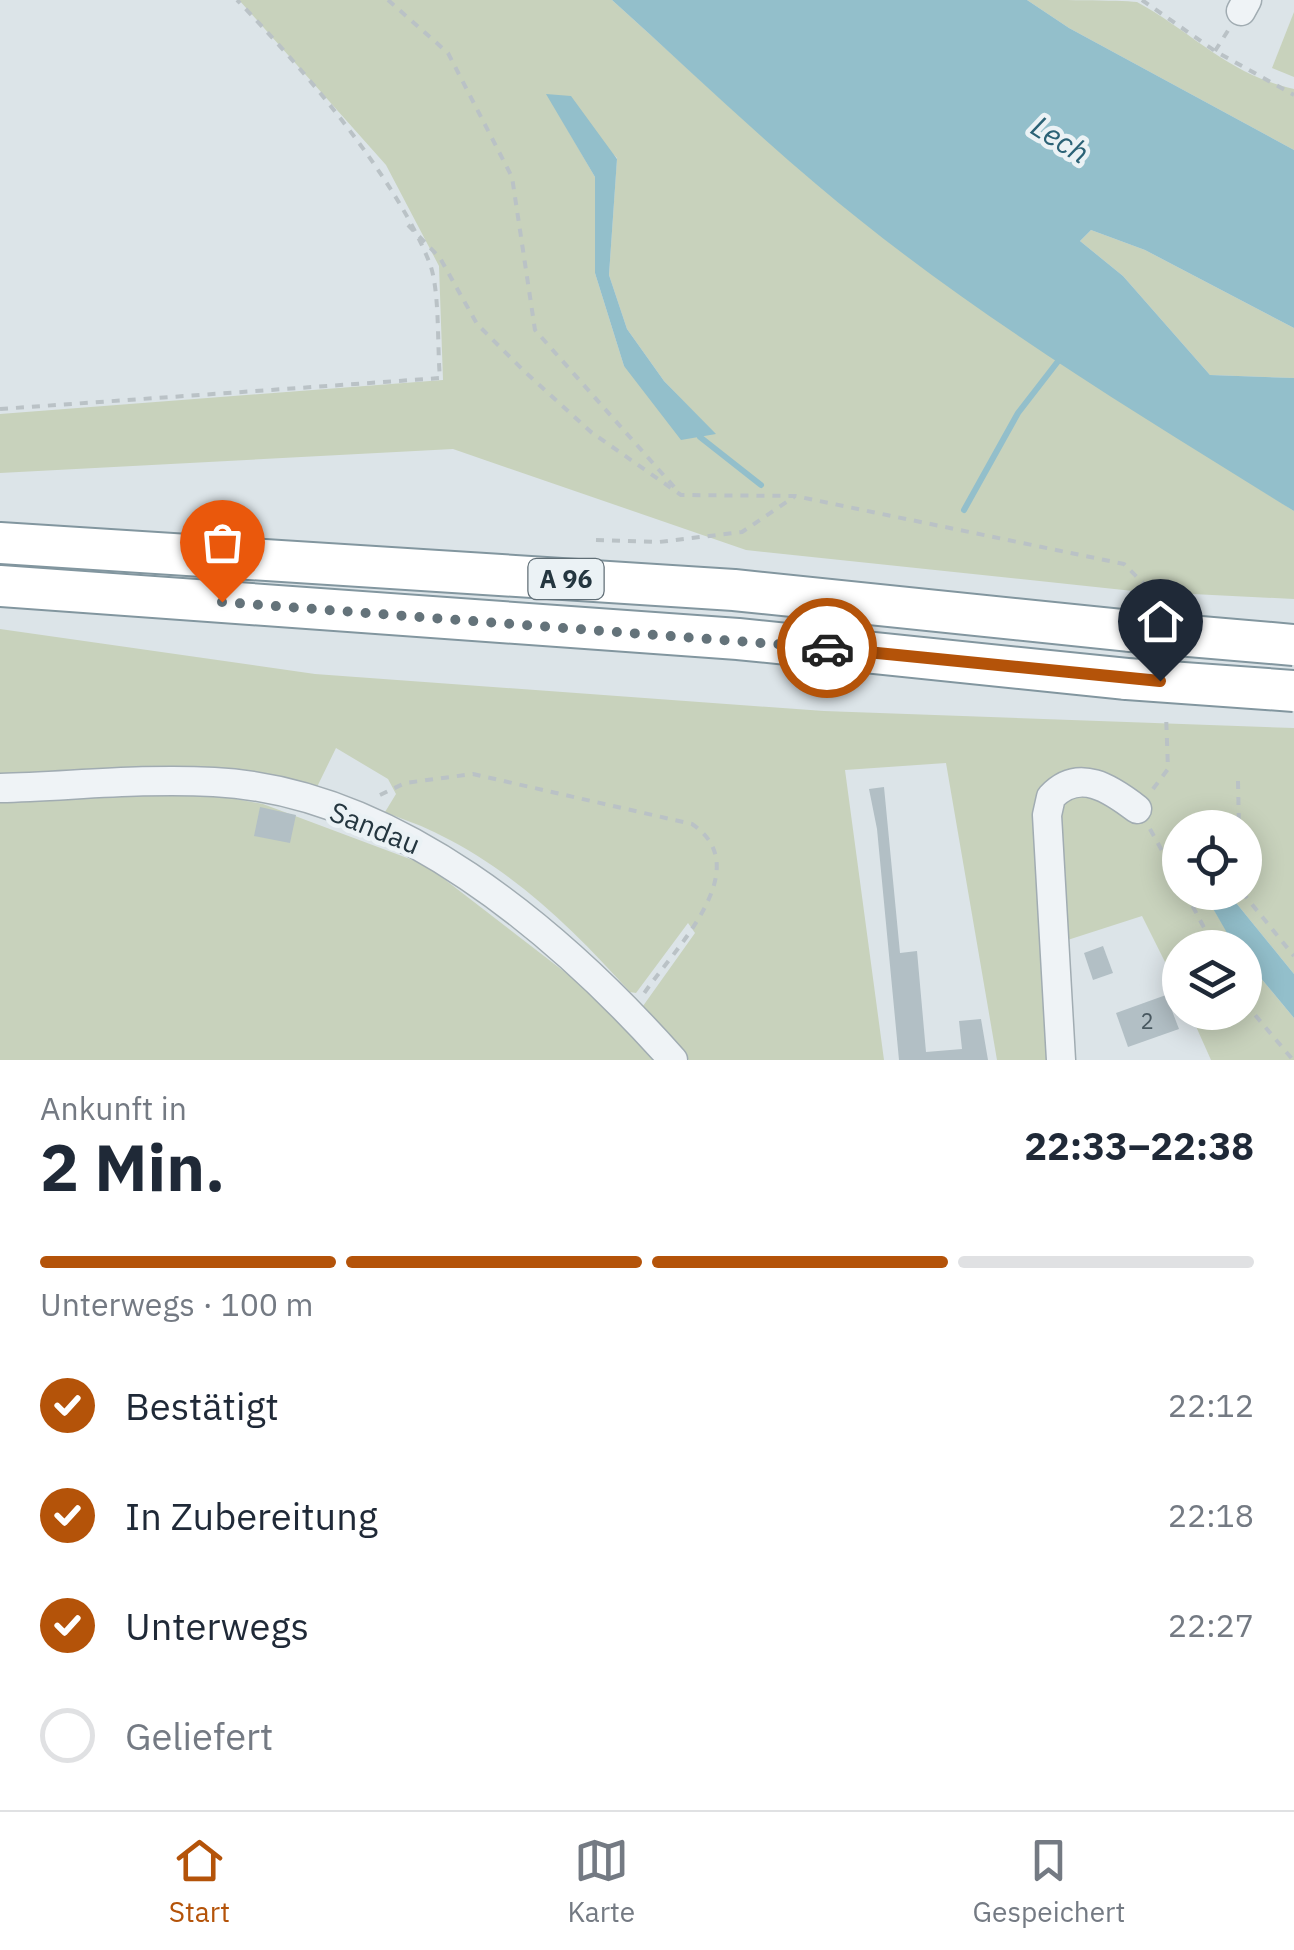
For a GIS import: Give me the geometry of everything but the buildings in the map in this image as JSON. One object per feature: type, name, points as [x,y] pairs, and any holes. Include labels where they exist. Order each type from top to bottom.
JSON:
[{"type":"highway","name":"A 96","points":[[0,543],[1142,619],[1294,645]]},
{"type":"highway","name":"A 96","points":[[0,586],[738,639],[1127,679],[1294,691]]},
{"type":"street","points":[[1060,1060],[1047,815],[1050,797],[1066,784],[1084,781],[1118,794],[1137,809]]},
{"type":"street","name":"Sandau","points":[[0,788],[216,782],[267,790],[370,823],[432,852],[477,881],[570,953],[673,1060]]},
{"type":"path","points":[[0,409],[440,378],[431,266],[378,171],[314,87],[237,0]]},
{"type":"path","points":[[388,0],[448,53],[512,176],[535,330],[681,495]]},
{"type":"path","points":[[1142,0],[1215,51],[1294,94]]},
{"type":"path","points":[[408,225],[440,258],[477,324],[524,371],[592,432],[681,495],[795,496],[1124,564],[1145,585],[1142,619]]},
{"type":"path","points":[[596,540],[658,542],[742,532],[795,496]]},
{"type":"path","points":[[380,795],[405,783],[472,774],[692,824],[716,851],[716,884],[630,1012]]},
{"type":"path","points":[[1238,781],[1239,810]]},
{"type":"path","points":[[1137,809],[1162,853]]},
{"type":"path","points":[[1257,910],[1294,956]]},
{"type":"path","points":[[1262,1022],[1294,1060]]},
{"type":"green space","points":[[239,0],[612,0],[789,159],[900,250],[1045,352],[1294,511],[1294,599],[1133,591],[746,550],[453,449],[0,473],[0,414],[443,380],[439,266],[386,165]],"holes":[[[547,94],[617,158],[609,275],[627,329],[664,381],[715,434],[624,366],[595,273],[595,177]]]},
{"type":"green space","points":[[1027,0],[1137,2],[1230,63],[1294,89],[1294,150],[1069,28]]},
{"type":"green space","points":[[1294,12],[1294,77],[1272,68]]},
{"type":"green space","points":[[1091,230],[1145,250],[1294,328],[1294,378],[1210,375],[1123,276],[1080,241]]},
{"type":"green space","points":[[0,629],[315,674],[824,711],[1294,728],[1294,974],[1242,910],[1262,910],[1262,810],[1162,810],[1162,910],[1214,910],[1226,930],[1162,930],[1162,956],[1142,916],[1049,946],[1051,1060],[997,1060],[946,763],[845,770],[884,1060],[689,1060],[643,1006],[695,933],[688,923],[636,993],[630,992],[566,926],[495,867],[435,832],[385,812],[396,794],[388,779],[336,748],[317,787],[213,768],[0,774]]},
{"type":"green space","points":[[219,796],[263,804],[426,865],[605,1003],[657,1060],[0,1060],[0,801]]},
{"type":"green space","points":[[1262,979],[1294,1018],[1294,1060],[1211,1060],[1198,1030],[1262,1030]]},
{"type":"water","name":"Lech","points":[[612,0],[1027,0],[1069,28],[1294,150],[1294,328],[1145,250],[1091,230],[1080,241],[1123,276],[1210,375],[1294,378],[1294,511],[1049,356],[929,273],[790,162]]},
{"type":"water","points":[[546,94],[571,96],[617,159],[609,275],[627,329],[664,381],[716,434],[681,440],[624,366],[595,273],[595,177]]},
{"type":"water","points":[[1214,910],[1242,910],[1258,930],[1225,930]]},
{"type":"water","points":[[1262,935],[1294,974],[1294,1018],[1262,979]]},
{"type":"waterway","points":[[964,510],[1018,413],[1059,360]]},
{"type":"waterway","points":[[700,437],[761,485]]},
{"type":"way so far","points":[[222,602],[827,648]]},
{"type":"route","points":[[827,648],[1160,681]]}]
